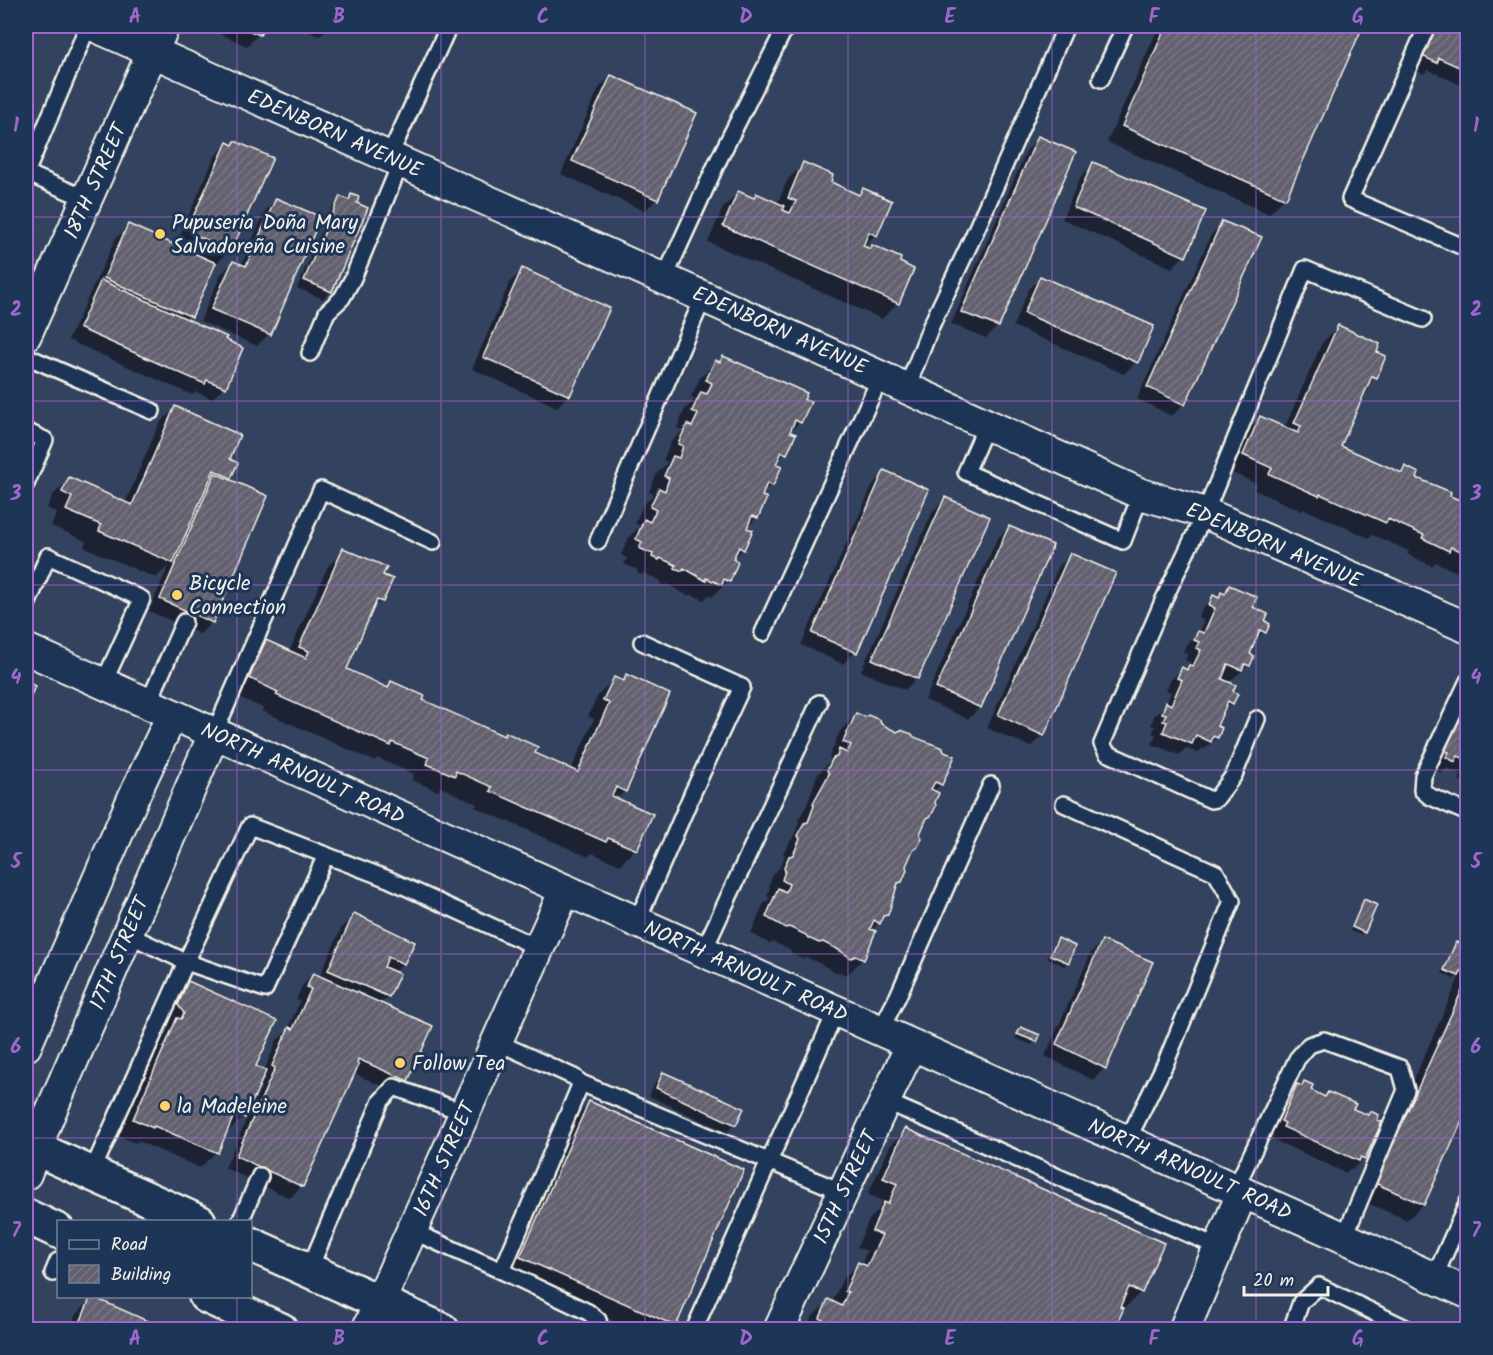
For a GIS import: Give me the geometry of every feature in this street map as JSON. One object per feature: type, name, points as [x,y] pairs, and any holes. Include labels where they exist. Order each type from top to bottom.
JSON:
[{"type":"street","name":"EDENBORN AVENUE","points":[[94,26],[158,39],[395,160],[704,296],[1141,495],[1205,513],[1467,628]]},
{"type":"street","name":"18TH STREET","points":[[26,335],[158,39]]},
{"type":"street","name":"NORTH ARNOULT ROAD","points":[[26,649],[1467,1293]]},
{"type":"street","points":[[26,1046],[134,796],[160,709]]},
{"type":"street","name":"17TH STREET","points":[[29,1156],[214,734]]},
{"type":"street","name":"16TH STREET","points":[[374,1316],[565,890]]},
{"type":"street","name":"15TH STREET","points":[[779,1329],[911,1045]]},
{"type":"street","points":[[29,1156],[92,1174],[197,1220]]},
{"type":"street","points":[[1184,1329],[1238,1191]]},
{"type":"street","points":[[26,1216],[57,1231]]},
{"type":"street","points":[[252,1245],[309,1270],[374,1316],[442,1329]]},
{"type":"street","points":[[211,1298],[281,1329]]},
{"type":"lane","points":[[87,199],[26,173],[88,26]]},
{"type":"lane","points":[[664,279],[717,163],[786,26]]},
{"type":"lane","points":[[763,633],[894,382],[931,326],[1066,26]]},
{"type":"lane","points":[[1101,79],[1125,26]]},
{"type":"lane","points":[[1427,26],[1350,199],[1467,249]]},
{"type":"lane","points":[[309,353],[327,312],[342,298],[352,278],[395,160],[448,28]]},
{"type":"lane","points":[[1257,719],[1234,775],[1216,799],[1211,800],[1107,753],[1102,744],[1164,599],[1205,513],[1305,269],[1423,319]]},
{"type":"lane","points":[[598,541],[704,296]]},
{"type":"lane","points":[[26,356],[152,411]]},
{"type":"lane","points":[[987,424],[966,472],[1123,541],[1141,495]]},
{"type":"lane","points":[[26,431],[45,440],[26,484]]},
{"type":"lane","points":[[214,734],[321,490],[433,542]]},
{"type":"lane","points":[[26,607],[48,556],[142,599],[104,684]]},
{"type":"lane","points":[[160,709],[184,622]]},
{"type":"lane","points":[[637,922],[693,792],[742,687],[642,642]]},
{"type":"lane","points":[[1467,681],[1422,776],[1421,784],[1422,790],[1429,796],[1467,813]]},
{"type":"lane","points":[[704,952],[819,703]]},
{"type":"lane","points":[[880,1031],[898,996],[991,785]]},
{"type":"lane","points":[[1064,804],[1216,873],[1232,901],[1166,1062],[1127,1141]]},
{"type":"lane","points":[[92,1174],[186,962],[250,826],[388,879],[539,948]]},
{"type":"lane","points":[[127,934],[186,962],[265,989],[326,855]]},
{"type":"lane","points":[[694,1329],[836,1011]]},
{"type":"lane","points":[[1238,1191],[1297,1059],[1309,1044],[1324,1040],[1400,1068],[1406,1090],[1344,1238]]},
{"type":"lane","points":[[497,1042],[574,1077],[581,1083],[843,1192]]},
{"type":"lane","points":[[502,1271],[581,1083]]},
{"type":"lane","points":[[309,1270],[381,1101],[394,1087],[465,1113]]},
{"type":"lane","points":[[885,1101],[1218,1247]]},
{"type":"lane","points":[[240,1220],[260,1176]]},
{"type":"lane","points":[[1434,1278],[1467,1202]]},
{"type":"lane","points":[[412,1231],[588,1312],[598,1320],[600,1329]]},
{"type":"lane","points":[[1291,1329],[1301,1302],[1318,1286],[1410,1329]]},
{"type":"shaded area","points":[[26,26],[1467,26],[1467,1329],[26,1329]]},
{"type":"building","points":[[238,26],[265,26],[260,35]]},
{"type":"building","points":[[1166,26],[1363,26],[1286,199],[1122,126]]},
{"type":"building","points":[[1436,26],[1468,26],[1468,71],[1439,58],[1437,63],[1420,55]]},
{"type":"building","points":[[611,75],[697,113],[658,200],[572,161]]},
{"type":"building","points":[[1038,136],[1076,152],[999,327],[961,312]]},
{"type":"building","points":[[235,141],[273,158],[231,251],[193,234],[194,231],[188,228],[227,142],[233,145]]},
{"type":"building","points":[[803,162],[833,175],[831,182],[859,195],[863,188],[892,201],[877,236],[869,232],[863,246],[871,249],[872,245],[901,258],[900,262],[914,269],[899,304],[723,226],[738,191],[754,198],[756,193],[785,206],[783,210],[790,213],[796,201],[788,198]]},
{"type":"building","points":[[1093,162],[1206,211],[1186,257],[1073,207]]},
{"type":"building","points":[[351,194],[359,197],[357,203],[368,208],[332,292],[304,280],[340,196],[349,200]]},
{"type":"building","points":[[276,198],[321,217],[271,335],[211,309],[233,261],[246,266]]},
{"type":"building","points":[[1222,221],[1262,237],[1185,405],[1147,387]]},
{"type":"building","points":[[26,224],[35,229],[26,251]]},
{"type":"building","points":[[128,224],[216,263],[192,317],[104,278]]},
{"type":"building","points":[[522,268],[610,308],[570,396],[483,357]]},
{"type":"building","points":[[1040,276],[1154,326],[1138,363],[1024,313]]},
{"type":"building","points":[[101,280],[227,337],[225,339],[243,348],[226,388],[207,380],[205,384],[79,328]]},
{"type":"building","points":[[1338,325],[1380,344],[1377,352],[1386,356],[1377,378],[1372,376],[1341,446],[1402,473],[1405,466],[1419,473],[1417,478],[1451,492],[1450,496],[1462,501],[1463,498],[1468,500],[1468,554],[1451,547],[1449,551],[1422,538],[1424,535],[1388,519],[1386,523],[1269,474],[1272,468],[1243,455],[1260,416],[1298,433],[1301,426],[1294,423]]},
{"type":"building","points":[[723,356],[807,393],[804,400],[811,402],[801,423],[795,420],[790,432],[796,434],[787,454],[782,452],[776,464],[782,466],[773,486],[767,483],[762,496],[767,498],[758,518],[752,516],[747,528],[753,530],[744,550],[739,547],[733,559],[738,562],[730,582],[724,579],[722,585],[706,578],[706,581],[684,568],[682,571],[675,568],[676,565],[652,557],[653,554],[639,548],[642,542],[636,539],[644,519],[650,522],[656,510],[650,507],[659,488],[665,491],[669,478],[664,476],[673,456],[679,458],[683,446],[678,444],[687,424],[692,427],[698,414],[692,411],[701,392],[707,394],[712,383],[706,380],[715,360],[720,362]]},
{"type":"building","points":[[175,406],[240,435],[230,459],[238,463],[231,478],[214,470],[173,563],[99,531],[101,525],[66,510],[72,497],[62,492],[69,477],[132,505]]},
{"type":"building","points":[[884,470],[929,490],[857,653],[812,633]]},
{"type":"building","points":[[215,473],[268,496],[213,623],[160,599]]},
{"type":"building","points":[[945,497],[990,517],[918,679],[872,659]]},
{"type":"building","points":[[1009,526],[1053,545],[981,708],[936,688]]},
{"type":"building","points":[[343,548],[387,567],[383,575],[393,579],[383,602],[377,600],[347,669],[388,688],[391,681],[425,696],[423,700],[504,736],[505,732],[538,747],[535,753],[578,772],[609,703],[603,700],[614,677],[624,681],[626,674],[670,694],[626,792],[616,787],[612,796],[653,814],[637,850],[608,838],[606,842],[490,791],[492,787],[456,771],[455,776],[427,764],[429,758],[392,742],[391,746],[276,695],[278,692],[249,678],[266,640],[306,658],[309,651],[299,647]]},
{"type":"building","points":[[1070,553],[1116,573],[1044,736],[998,715]]},
{"type":"building","points":[[1229,585],[1257,597],[1253,607],[1268,614],[1265,621],[1270,624],[1266,633],[1260,630],[1250,654],[1254,656],[1250,666],[1245,664],[1242,670],[1228,664],[1222,679],[1236,685],[1233,691],[1238,694],[1233,704],[1228,701],[1217,726],[1222,728],[1218,738],[1213,736],[1211,742],[1196,735],[1192,744],[1163,732],[1167,722],[1163,721],[1166,714],[1162,713],[1166,702],[1171,705],[1182,680],[1177,678],[1182,667],[1187,670],[1189,665],[1193,666],[1201,650],[1196,648],[1199,642],[1194,640],[1198,631],[1204,633],[1215,608],[1209,605],[1213,595],[1219,598],[1221,592],[1225,594]]},
{"type":"building","points":[[26,681],[35,686],[26,708]]},
{"type":"building","points":[[1467,712],[1468,760],[1458,756],[1455,762],[1446,757],[1449,752],[1444,750],[1461,713],[1466,715]]},
{"type":"building","points":[[856,713],[880,720],[881,724],[897,732],[901,730],[912,734],[955,756],[942,785],[935,782],[931,789],[939,793],[935,802],[936,806],[931,816],[927,818],[920,834],[922,838],[917,848],[913,850],[902,882],[898,883],[888,915],[883,916],[880,924],[874,920],[870,929],[876,931],[864,960],[856,956],[851,958],[823,942],[819,943],[766,917],[778,888],[786,892],[789,884],[782,880],[784,868],[789,856],[793,855],[804,823],[808,822],[813,803],[829,774],[827,770],[833,758],[837,757],[839,749],[847,753],[851,745],[843,742]]},
{"type":"building","points":[[1364,899],[1377,905],[1365,933],[1352,927]]},
{"type":"building","points":[[354,913],[415,942],[404,964],[388,957],[384,967],[400,974],[389,997],[328,970]]},
{"type":"building","points":[[1058,938],[1075,946],[1069,963],[1050,955]]},
{"type":"building","points":[[1102,940],[1153,962],[1106,1069],[1056,1044]]},
{"type":"building","points":[[1456,942],[1468,947],[1468,957],[1459,976],[1444,970]]},
{"type":"building","points":[[313,973],[433,1026],[408,1081],[358,1059],[359,1064],[303,1187],[236,1156],[275,1068],[272,1066],[289,1027],[293,1029],[311,989],[307,987]]},
{"type":"building","points":[[1468,977],[1468,1108],[1424,1205],[1375,1183]]},
{"type":"building","points":[[188,981],[277,1021],[256,1066],[266,1071],[245,1118],[235,1113],[218,1153],[133,1119],[177,1018],[181,1019],[184,1013],[178,1005]]},
{"type":"building","points":[[1021,1027],[1040,1035],[1037,1042],[1017,1034]]},
{"type":"building","points":[[663,1072],[744,1108],[736,1125],[656,1088]]},
{"type":"building","points":[[1304,1081],[1313,1085],[1311,1090],[1325,1097],[1328,1092],[1356,1104],[1353,1109],[1368,1115],[1370,1111],[1379,1115],[1377,1120],[1382,1122],[1365,1159],[1361,1157],[1359,1161],[1283,1127],[1285,1123],[1281,1121],[1297,1084],[1302,1086]]},
{"type":"building","points":[[589,1101],[744,1170],[676,1326],[520,1257]]},
{"type":"building","points":[[905,1128],[1164,1243],[1142,1293],[1129,1287],[1120,1307],[1124,1308],[1114,1330],[815,1330],[818,1323],[820,1325],[823,1320],[820,1318],[828,1299],[842,1306],[848,1292],[845,1291],[858,1262],[867,1266],[882,1235],[872,1231],[884,1202],[888,1204],[897,1184],[883,1178]]},
{"type":"building","points":[[90,1298],[96,1298],[159,1326],[157,1330],[77,1330]]},
{"type":"place","name":"Pupuseria Doña Mary Salvadoreña Cuisine","points":[[160,234]]},
{"type":"place","name":"Bicycle Connection","points":[[177,595]]},
{"type":"place","name":"Follow Tea","points":[[400,1063]]},
{"type":"place","name":"la Madeleine","points":[[165,1106]]}]
